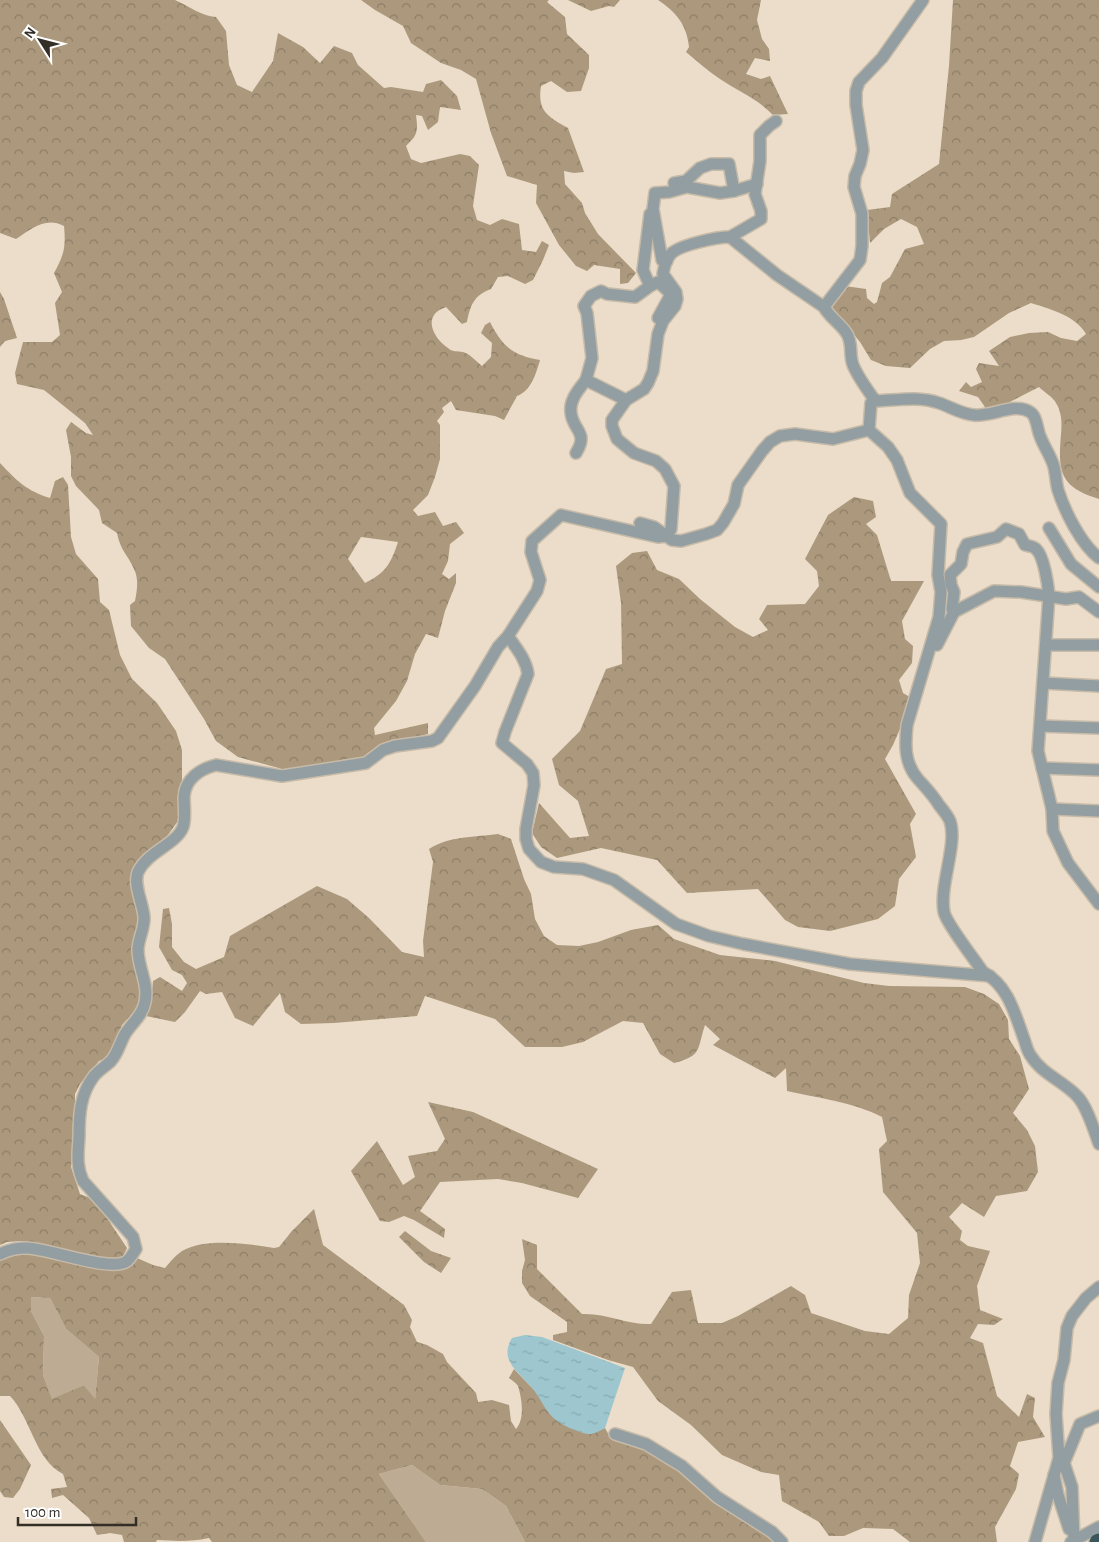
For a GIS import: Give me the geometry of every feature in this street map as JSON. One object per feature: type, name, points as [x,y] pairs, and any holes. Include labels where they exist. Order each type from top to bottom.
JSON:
[{"type":"street","points":[[824,307],[860,260],[862,214],[854,187],[854,176],[860,164],[863,150],[856,105],[856,90],[859,82],[882,58],[923,0]]},
{"type":"street","points":[[667,536],[671,529],[674,486],[665,469],[656,461],[634,453],[617,439],[613,432],[612,420],[626,400],[644,389],[653,371],[658,334],[663,321],[675,306],[677,299],[676,292],[663,274],[670,254],[677,249],[721,237],[730,237],[761,219],[762,211],[755,194],[760,161],[760,135],[776,121]]},
{"type":"street","points":[[667,261],[662,260],[653,209],[655,193],[661,186],[686,181],[700,168],[711,164],[728,164],[734,191]]},
{"type":"street","points":[[655,193],[669,192],[687,187],[720,193],[757,184]]},
{"type":"street","points":[[650,286],[643,270],[651,210],[653,209]]},
{"type":"street","points":[[730,237],[777,275],[824,307],[826,312],[838,322],[848,335],[851,344],[852,363],[874,399],[878,401],[927,400],[940,403],[958,412],[975,416],[994,414],[1010,408],[1030,412],[1034,416],[1040,437],[1054,466],[1058,488],[1066,508],[1082,540],[1092,553],[1099,558]]},
{"type":"street","points":[[576,453],[580,446],[581,436],[571,413],[572,403],[576,393],[586,380],[592,358],[587,313],[584,306],[587,300],[601,291],[607,294],[635,297],[658,282],[668,291],[670,296],[655,324],[654,329],[658,334]]},
{"type":"street","points":[[586,380],[626,400]]},
{"type":"street","points":[[869,430],[871,402],[874,399]]},
{"type":"street","points":[[640,523],[654,527],[672,540],[682,541],[716,530],[734,504],[738,485],[770,442],[780,436],[795,434],[833,439],[869,430]]},
{"type":"street","points":[[869,430],[888,447],[897,460],[910,493],[941,524],[938,575],[941,592],[940,606],[932,646],[907,725],[906,752],[908,762],[916,778],[932,792],[950,821],[951,837],[943,898],[944,914],[983,972],[990,976],[1005,991],[1030,1056],[1051,1077],[1070,1089],[1079,1098],[1099,1144]]},
{"type":"street","points":[[0,1254],[9,1250],[26,1248],[98,1263],[118,1264],[126,1262],[136,1249],[133,1237],[83,1181],[78,1170],[79,1118],[83,1094],[95,1074],[111,1061],[118,1052],[125,1034],[142,1011],[146,1002],[146,984],[138,950],[144,920],[142,901],[136,883],[138,873],[153,854],[177,837],[183,827],[186,786],[193,776],[208,767],[216,765],[282,776],[289,775],[366,763],[383,750],[405,743],[432,741],[438,738],[475,686],[498,647],[508,636],[537,590],[540,580],[531,552],[532,541],[561,516],[658,537],[667,536]]},
{"type":"street","points":[[1049,528],[1071,564],[1099,587]]},
{"type":"street","points":[[954,612],[952,609],[954,592],[950,576],[961,564],[963,552],[967,544],[997,537],[1006,529],[1019,534],[1025,545],[1034,547],[1040,553],[1049,596],[1038,750],[1052,809],[1053,831],[1068,863],[1099,904]]},
{"type":"street","points":[[932,646],[936,646],[954,612],[994,591],[1066,599],[1079,597],[1099,612]]},
{"type":"street","points":[[508,636],[523,658],[528,674],[502,743],[527,764],[533,773],[534,786],[526,839],[529,849],[542,862],[554,866],[584,869],[614,880],[676,924],[709,936],[850,964],[990,976]]},
{"type":"street","points":[[1046,645],[1099,645]]},
{"type":"street","points":[[1043,683],[1099,686]]},
{"type":"street","points":[[1040,726],[1099,728]]},
{"type":"street","points":[[1042,768],[1099,770]]},
{"type":"street","points":[[1052,809],[1099,811]]},
{"type":"street","points":[[1035,1542],[1058,1458],[1056,1414],[1058,1383],[1064,1360],[1067,1328],[1072,1316],[1086,1298],[1099,1287]]},
{"type":"street","points":[[1073,1542],[1072,1487],[1064,1463],[1080,1424],[1099,1416]]},
{"type":"street","points":[[615,1434],[646,1444],[682,1466],[717,1497],[772,1532],[782,1542]]},
{"type":"street","points":[[1054,1473],[1058,1495],[1073,1542]]},
{"type":"street","points":[[1073,1542],[1099,1527]]},
{"type":"shaded area","points":[[30,1297],[50,1298],[66,1329],[99,1357],[95,1400],[84,1385],[52,1400],[43,1375],[44,1336],[31,1311]]},
{"type":"shaded area","points":[[412,1465],[440,1485],[482,1489],[506,1506],[525,1542],[426,1542],[379,1474]]},
{"type":"green space","points":[[0,0],[175,0],[200,13],[216,17],[226,31],[229,65],[237,85],[252,92],[273,61],[278,33],[303,47],[320,63],[334,46],[352,53],[358,65],[384,88],[391,87],[423,92],[426,84],[441,80],[457,96],[461,110],[440,107],[438,122],[428,130],[422,116],[416,115],[416,132],[413,139],[406,146],[411,159],[421,163],[460,154],[470,156],[479,165],[473,206],[477,220],[490,225],[502,219],[519,224],[522,250],[536,252],[542,241],[549,245],[533,280],[525,284],[508,276],[498,277],[491,289],[480,294],[474,302],[467,322],[462,324],[446,307],[434,315],[432,321],[434,332],[442,343],[451,350],[468,354],[482,366],[491,357],[492,343],[481,333],[485,325],[490,322],[499,338],[515,353],[540,360],[537,371],[529,386],[522,394],[517,396],[504,420],[495,416],[456,410],[451,401],[442,408],[444,412],[437,421],[440,425],[440,459],[428,495],[413,510],[418,516],[435,512],[443,526],[456,522],[464,533],[450,544],[448,561],[442,574],[449,579],[456,573],[456,583],[445,611],[438,638],[426,634],[415,654],[407,681],[396,701],[374,728],[375,735],[428,723],[428,734],[378,746],[362,758],[286,770],[238,757],[216,741],[165,659],[149,648],[131,626],[130,605],[135,601],[136,597],[136,573],[120,544],[117,533],[102,523],[99,510],[76,486],[71,476],[71,457],[66,430],[71,422],[86,433],[93,435],[85,423],[44,390],[17,384],[15,373],[23,342],[52,342],[60,335],[55,303],[62,292],[54,273],[64,251],[64,226],[51,222],[45,223],[16,239],[0,233]],"holes":[[[361,537],[398,542],[387,567],[365,583],[348,559]]]},
{"type":"green space","points":[[361,0],[549,0],[547,2],[565,17],[567,34],[589,55],[589,68],[581,91],[567,92],[551,81],[541,86],[541,102],[550,116],[568,128],[584,172],[564,171],[565,184],[582,203],[585,213],[598,234],[636,273],[628,283],[620,284],[620,269],[594,265],[587,271],[576,266],[559,245],[536,203],[537,185],[507,176],[491,133],[476,79],[461,70],[441,63],[411,43],[403,26]]},
{"type":"green space","points":[[568,0],[620,0],[614,7],[609,6],[591,11]]},
{"type":"green space","points":[[658,0],[761,0],[757,20],[762,39],[769,49],[770,61],[755,58],[746,74],[761,79],[770,76],[788,114],[773,115],[754,100],[716,76],[686,52],[689,47],[683,26],[675,14]]},
{"type":"green space","points":[[953,0],[1099,0],[1099,499],[1076,489],[1064,476],[1060,458],[1061,422],[1059,410],[1053,399],[1039,387],[1006,404],[987,410],[978,397],[959,391],[966,382],[971,387],[982,382],[976,369],[979,363],[999,366],[989,351],[1010,337],[1048,332],[1061,338],[1077,341],[1086,334],[1076,322],[1062,314],[1031,303],[1009,313],[974,337],[944,341],[930,349],[910,368],[886,366],[871,360],[860,342],[831,306],[845,286],[866,289],[867,298],[874,304],[877,302],[882,283],[890,277],[905,249],[924,244],[917,227],[901,219],[884,229],[870,243],[867,210],[890,207],[892,194],[939,164],[949,66]]},
{"type":"green space","points":[[0,292],[17,338],[5,341],[0,347]]},
{"type":"green space","points":[[0,463],[23,485],[50,498],[55,481],[63,477],[68,485],[71,537],[76,554],[98,579],[100,602],[109,610],[120,655],[132,679],[157,703],[176,731],[182,750],[182,801],[178,821],[168,835],[152,849],[133,877],[132,894],[139,908],[138,924],[132,945],[141,981],[138,1007],[122,1025],[109,1058],[99,1061],[80,1084],[75,1094],[75,1132],[71,1167],[80,1194],[95,1200],[127,1248],[122,1258],[108,1261],[22,1241],[7,1242],[0,1245]]},
{"type":"green space","points":[[854,497],[873,501],[876,517],[866,524],[877,535],[891,581],[924,581],[902,621],[905,639],[913,646],[912,663],[899,680],[903,693],[913,699],[885,759],[916,814],[910,824],[916,857],[899,879],[895,906],[878,919],[830,931],[798,927],[785,920],[758,889],[687,893],[657,860],[601,848],[557,858],[541,847],[532,833],[539,803],[570,838],[589,836],[578,801],[559,785],[552,759],[580,731],[606,669],[622,664],[621,603],[616,566],[632,553],[647,551],[657,570],[679,579],[700,599],[735,627],[753,637],[768,630],[759,619],[767,605],[805,604],[819,586],[817,571],[805,559],[828,515]]},
{"type":"green space","points":[[498,834],[511,839],[531,894],[535,919],[544,936],[557,945],[579,946],[598,942],[631,930],[658,925],[674,939],[720,955],[775,961],[864,983],[889,986],[965,987],[984,994],[999,1004],[1008,1020],[1009,1039],[1020,1056],[1029,1089],[1013,1113],[1027,1130],[1035,1146],[1038,1172],[1027,1191],[996,1196],[984,1217],[962,1203],[949,1217],[962,1231],[960,1240],[968,1246],[990,1251],[977,1286],[980,1310],[1003,1319],[994,1325],[978,1324],[970,1338],[983,1343],[997,1396],[1019,1417],[1027,1394],[1035,1398],[1033,1417],[1045,1437],[1018,1442],[1010,1466],[1019,1474],[1016,1489],[995,1527],[997,1542],[910,1542],[893,1529],[863,1528],[844,1536],[829,1536],[819,1522],[782,1501],[779,1475],[761,1472],[722,1455],[691,1425],[658,1401],[633,1367],[553,1340],[553,1335],[567,1332],[567,1322],[530,1296],[522,1283],[522,1271],[525,1260],[522,1239],[537,1245],[537,1269],[582,1314],[600,1315],[634,1323],[651,1324],[672,1292],[691,1290],[698,1323],[722,1323],[791,1286],[805,1295],[811,1313],[865,1331],[889,1334],[908,1318],[909,1295],[920,1263],[917,1233],[883,1192],[879,1149],[887,1141],[882,1117],[847,1104],[787,1091],[786,1068],[775,1078],[713,1045],[720,1039],[705,1025],[694,1054],[674,1063],[660,1054],[643,1023],[623,1021],[583,1042],[562,1047],[525,1047],[495,1019],[425,996],[417,1016],[301,1024],[285,1012],[280,993],[253,1026],[235,1018],[222,992],[206,994],[200,991],[185,1012],[175,1022],[146,1016],[151,1002],[153,981],[160,977],[182,991],[187,983],[182,975],[172,970],[159,947],[163,909],[169,908],[172,924],[172,947],[184,962],[196,969],[224,957],[230,936],[317,886],[347,899],[369,918],[402,952],[424,957],[423,941],[433,862],[429,849],[454,839]]},
{"type":"green space","points":[[428,1102],[473,1112],[598,1169],[578,1198],[522,1183],[498,1179],[440,1182],[420,1211],[445,1229],[444,1238],[404,1216],[389,1222],[380,1221],[351,1171],[377,1141],[403,1185],[415,1177],[408,1156],[437,1151],[445,1139]]},
{"type":"green space","points":[[314,1209],[323,1245],[404,1305],[412,1320],[410,1327],[417,1342],[443,1354],[447,1362],[476,1393],[478,1402],[492,1400],[509,1405],[511,1421],[516,1429],[521,1420],[522,1409],[518,1386],[509,1378],[514,1369],[533,1389],[590,1434],[605,1428],[610,1437],[635,1444],[658,1455],[779,1542],[525,1542],[506,1506],[482,1489],[440,1485],[412,1465],[379,1474],[426,1542],[212,1542],[209,1538],[189,1541],[124,1542],[122,1535],[110,1533],[97,1535],[89,1518],[63,1495],[52,1498],[51,1489],[67,1487],[63,1474],[54,1468],[39,1449],[17,1405],[10,1396],[0,1396],[0,1259],[12,1255],[40,1254],[108,1269],[121,1269],[137,1258],[165,1268],[182,1251],[192,1247],[203,1244],[227,1243],[274,1248],[279,1247]],"holes":[[[31,1297],[50,1298],[66,1329],[99,1357],[95,1399],[84,1385],[52,1399],[43,1375],[44,1336],[31,1311]]]},
{"type":"green space","points":[[405,1231],[431,1251],[451,1258],[441,1273],[424,1262],[399,1237]]},
{"type":"green space","points":[[0,1420],[31,1465],[20,1489],[13,1498],[4,1497],[0,1491]]},
{"type":"water","points":[[525,1335],[542,1337],[625,1368],[605,1428],[591,1434],[583,1433],[563,1424],[549,1414],[533,1389],[512,1366],[509,1360],[508,1346],[512,1338]]}]
